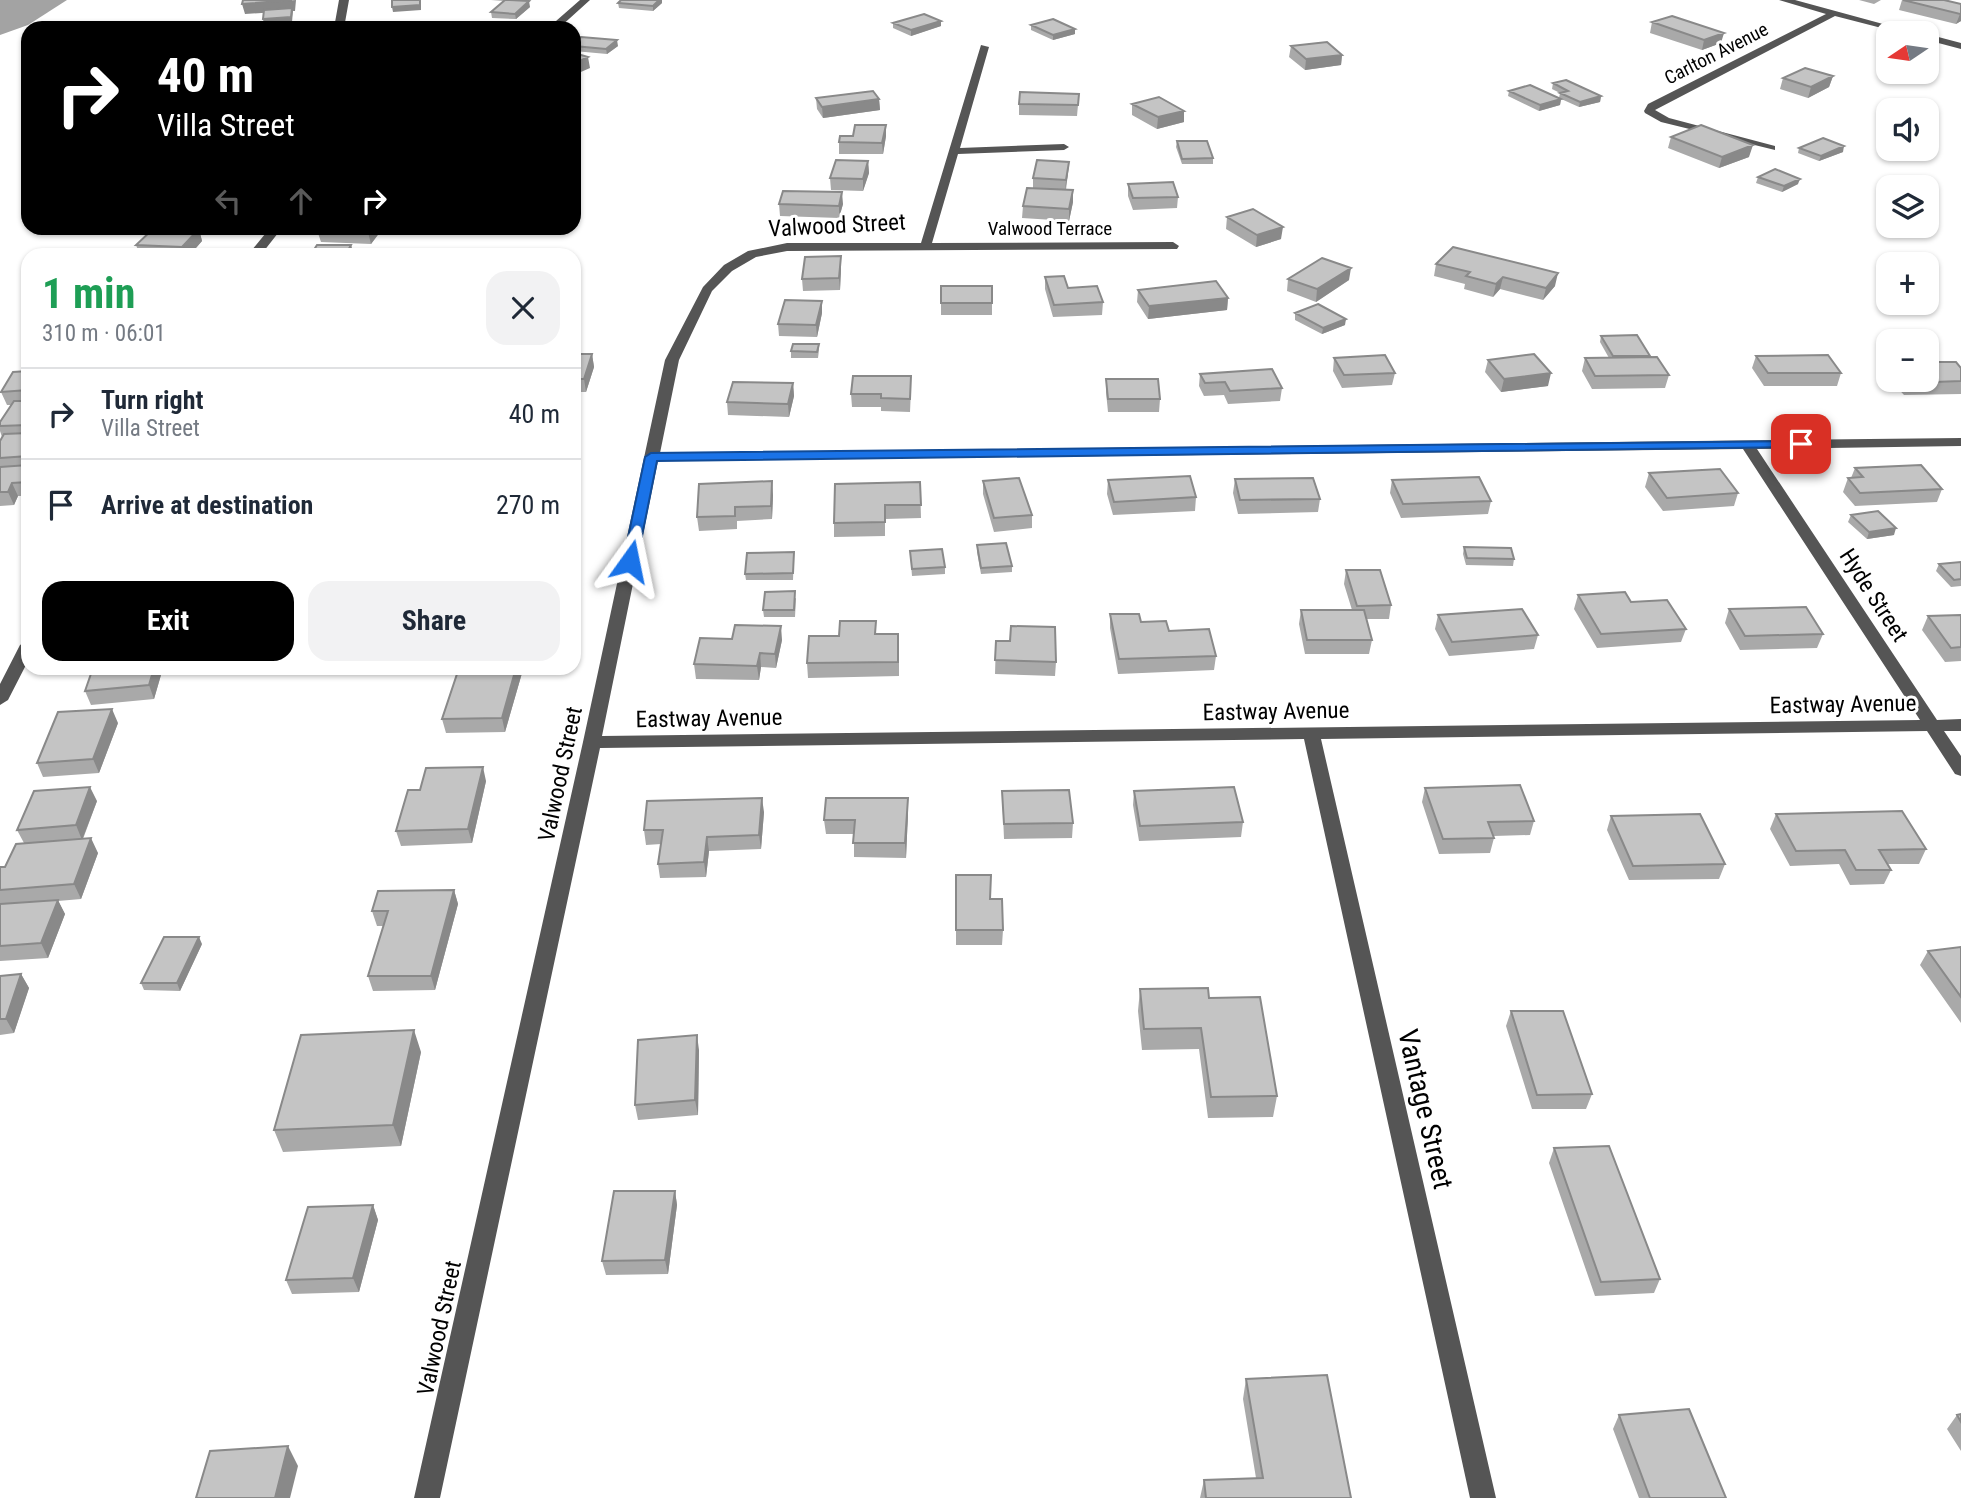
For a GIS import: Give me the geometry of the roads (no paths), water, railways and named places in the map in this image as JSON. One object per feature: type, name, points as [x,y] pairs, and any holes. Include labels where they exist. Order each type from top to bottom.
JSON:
[{"type":"street","points":[[340,21],[344,0]]},
{"type":"street","points":[[561,21],[585,0]]},
{"type":"street","points":[[1784,0],[1876,24]]},
{"type":"street","name":"Carlton Avenue","points":[[1771,148],[1665,120],[1649,111],[1652,106],[1834,13]]},
{"type":"street","points":[[1939,40],[1961,46]]},
{"type":"street","name":"Valwood Street","points":[[427,1498],[592,742],[672,360],[707,290],[728,268],[752,254],[787,247],[926,245],[984,47]]},
{"type":"street","points":[[953,151],[1064,147]]},
{"type":"street","name":"Valwood Terrace","points":[[926,245],[1173,246]]},
{"type":"street","points":[[651,457],[1961,442]]},
{"type":"street","name":"Hyde Street","points":[[1748,445],[1961,770]]},
{"type":"street","points":[[0,700],[21,659]]},
{"type":"street","name":"Eastway Avenue","points":[[592,742],[1961,725]]},
{"type":"street","name":"Vantage Street","points":[[1311,733],[1483,1498]]}]
